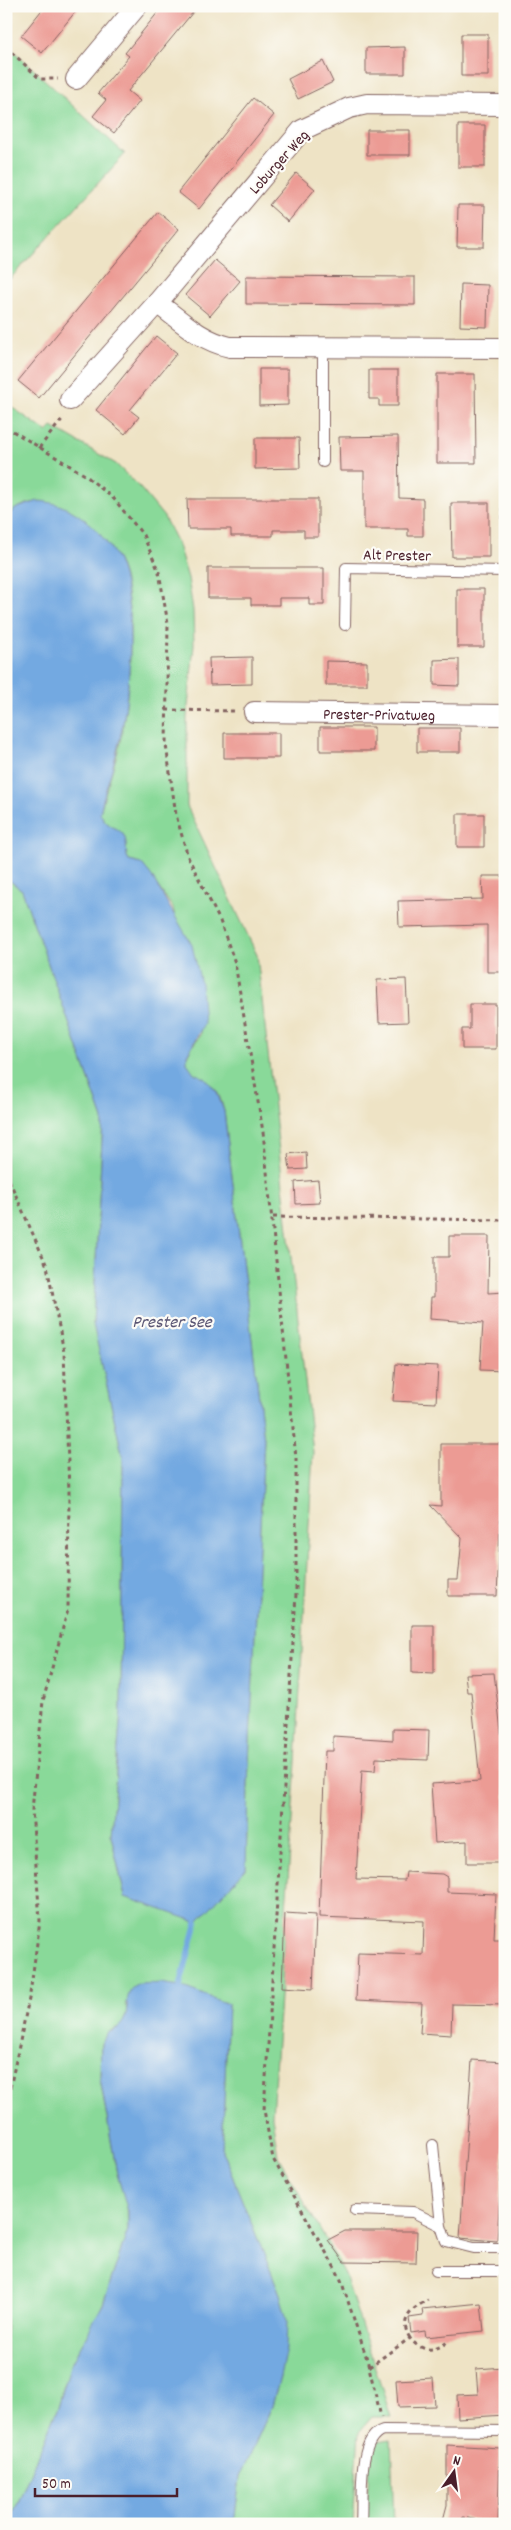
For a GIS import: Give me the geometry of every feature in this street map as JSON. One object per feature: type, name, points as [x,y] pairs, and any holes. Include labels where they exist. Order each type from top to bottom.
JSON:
[{"type":"street","points":[[76,79],[137,6]]},
{"type":"street","name":"Loburger Weg","points":[[70,400],[157,302],[306,127],[349,108],[367,104],[505,106]]},
{"type":"street","points":[[157,302],[198,334],[218,344],[241,348],[505,348]]},
{"type":"street","name":"Prester-Privatweg","points":[[254,712],[505,714]]},
{"type":"lane","points":[[323,348],[323,462]]},
{"type":"lane","name":"Alt Prester","points":[[345,625],[346,568],[505,571]]},
{"type":"lane","points":[[432,2144],[441,2226],[446,2241],[474,2248],[505,2248]]},
{"type":"lane","points":[[355,2210],[413,2212],[441,2226]]},
{"type":"lane","points":[[436,2271],[505,2271]]},
{"type":"lane","points":[[361,2524],[365,2456],[373,2437],[384,2430],[505,2431]]},
{"type":"path","points":[[6,48],[40,79],[76,79]]},
{"type":"path","points":[[39,448],[64,417],[70,400]]},
{"type":"path","points":[[6,427],[84,476],[114,499],[137,526],[152,553],[163,585],[168,624],[166,710],[169,768],[182,839],[196,876],[226,935],[235,963],[263,1132],[296,1458],[296,1594],[264,2110],[273,2159],[340,2277],[369,2367],[384,2430]]},
{"type":"path","points":[[505,430],[501,554],[505,566]]},
{"type":"path","points":[[166,710],[254,712]]},
{"type":"path","points":[[6,1173],[47,1266],[64,1352],[69,1501],[68,1609],[43,1701],[32,1810],[40,1921],[30,1994],[6,2107]]},
{"type":"path","points":[[273,1217],[505,1220]]},
{"type":"path","points":[[428,2300],[417,2305],[407,2317],[406,2332],[419,2346],[429,2349],[440,2347],[449,2340]]},
{"type":"path","points":[[369,2367],[410,2338]]},
{"type":"green space","points":[[6,44],[125,154],[6,283]]},
{"type":"green space","points":[[6,403],[47,432],[52,427],[116,464],[141,489],[164,517],[178,545],[188,578],[193,610],[194,645],[187,717],[187,806],[257,955],[313,1452],[296,1762],[272,2116],[278,2156],[344,2272],[391,2417],[372,2417],[359,2432],[353,2524],[234,2524],[240,2477],[272,2406],[280,2377],[280,2294],[222,2151],[228,2004],[196,1992],[175,1987],[141,1984],[126,2004],[127,2013],[122,2025],[107,2033],[101,2044],[100,2078],[117,2174],[127,2205],[128,2230],[103,2304],[64,2385],[58,2407],[9,2524],[6,2524],[6,878],[22,890],[103,1119],[93,1323],[123,1458],[121,1711],[111,1835],[125,1897],[246,1869],[248,1784],[264,1439],[224,1111],[217,1092],[191,1071],[186,1060],[201,1033],[173,908],[142,864],[129,861],[117,830],[104,821],[100,813],[118,751],[128,684],[130,632],[126,584],[120,565],[105,541],[85,520],[69,510],[53,503],[37,502],[21,506],[6,516]]},
{"type":"green space","points":[[391,2439],[394,2524],[366,2524],[369,2465],[378,2441]]},
{"type":"water","name":"Prester See","points":[[38,501],[63,506],[91,525],[104,539],[116,557],[125,585],[129,608],[130,632],[128,684],[122,731],[100,813],[109,825],[123,834],[129,861],[142,864],[151,875],[192,945],[201,984],[204,1024],[187,1055],[187,1063],[194,1073],[205,1078],[217,1092],[224,1111],[264,1439],[248,1784],[246,1869],[197,1922],[125,1897],[111,1835],[121,1711],[123,1458],[93,1324],[103,1119],[22,890],[6,878],[6,516],[17,508]]},
{"type":"water","points":[[161,1983],[180,1986],[228,2004],[222,2151],[280,2294],[287,2320],[286,2348],[272,2406],[240,2477],[234,2524],[9,2524],[58,2407],[70,2366],[103,2304],[128,2230],[128,2211],[117,2174],[100,2078],[101,2044],[107,2033],[117,2028],[123,2021],[126,2014],[129,1992],[133,1987],[141,1984]]},
{"type":"building","points":[[45,6],[80,6],[42,53],[21,36]]},
{"type":"building","points":[[163,6],[198,6],[128,91],[140,101],[114,133],[93,116],[106,100],[98,93],[129,56],[125,53]]},
{"type":"building","points":[[461,34],[488,34],[488,76],[461,76]]},
{"type":"building","points":[[405,47],[405,74],[366,74],[366,48]]},
{"type":"building","points":[[323,61],[333,82],[298,99],[288,79]]},
{"type":"building","points":[[253,98],[274,115],[199,209],[178,192]]},
{"type":"building","points":[[458,125],[485,125],[485,167],[458,167]]},
{"type":"building","points":[[367,130],[410,130],[410,155],[367,155]]},
{"type":"building","points":[[296,173],[315,189],[288,222],[269,205]]},
{"type":"building","points":[[458,205],[485,205],[484,247],[457,247]]},
{"type":"building","points":[[158,212],[179,229],[39,398],[18,381]]},
{"type":"building","points":[[215,260],[240,281],[210,316],[185,295]]},
{"type":"building","points":[[246,276],[415,277],[415,305],[246,304]]},
{"type":"building","points":[[461,284],[488,285],[487,327],[460,326]]},
{"type":"building","points":[[156,336],[177,353],[130,410],[139,417],[125,434],[96,410]]},
{"type":"building","points":[[259,369],[288,369],[288,405],[259,406]]},
{"type":"building","points":[[369,370],[398,370],[398,406],[379,406],[379,399],[369,399]]},
{"type":"building","points":[[437,374],[475,374],[476,463],[437,463]]},
{"type":"building","points":[[398,436],[399,498],[423,499],[423,536],[408,536],[408,529],[364,529],[364,471],[340,471],[339,437]]},
{"type":"building","points":[[255,438],[299,438],[300,468],[255,469]]},
{"type":"building","points":[[187,499],[318,499],[318,537],[304,537],[304,530],[273,530],[273,536],[231,536],[231,529],[188,529]]},
{"type":"building","points":[[451,503],[489,503],[489,557],[452,557]]},
{"type":"building","points":[[208,568],[324,568],[324,605],[309,605],[309,598],[279,598],[279,605],[251,605],[251,598],[208,598]]},
{"type":"building","points":[[457,589],[484,589],[484,647],[457,647]]},
{"type":"building","points":[[252,657],[252,684],[210,685],[209,658]]},
{"type":"building","points":[[459,659],[459,686],[434,685],[434,660]]},
{"type":"building","points":[[326,661],[367,662],[367,685],[326,685]]},
{"type":"building","points":[[320,727],[374,727],[374,751],[320,751]]},
{"type":"building","points":[[417,728],[460,728],[460,752],[417,752]]},
{"type":"building","points":[[224,733],[279,733],[279,758],[224,758]]},
{"type":"building","points":[[457,814],[484,814],[484,847],[457,847]]},
{"type":"building","points":[[482,876],[505,876],[505,972],[487,972],[487,925],[399,927],[398,901],[483,899]]},
{"type":"building","points":[[406,979],[408,1022],[379,1023],[377,980]]},
{"type":"building","points":[[470,1004],[496,1004],[496,1049],[462,1049],[462,1029],[470,1029]]},
{"type":"building","points":[[306,1152],[307,1169],[290,1170],[288,1154]]},
{"type":"building","points":[[318,1180],[320,1203],[296,1204],[295,1182]]},
{"type":"building","points":[[449,1236],[489,1236],[488,1293],[505,1292],[505,1371],[480,1370],[483,1323],[430,1319],[431,1297],[434,1297],[434,1257],[449,1257]]},
{"type":"building","points":[[396,1364],[438,1366],[436,1403],[393,1401]]},
{"type":"building","points":[[441,1444],[504,1444],[497,1596],[448,1596],[448,1580],[458,1580],[462,1538],[430,1505],[441,1506]]},
{"type":"building","points":[[412,1625],[434,1625],[434,1674],[412,1673]]},
{"type":"building","points":[[494,1673],[505,1764],[505,1863],[467,1863],[467,1841],[435,1843],[431,1784],[480,1781],[471,1692],[467,1692],[465,1674]]},
{"type":"building","points":[[393,1729],[429,1730],[428,1760],[376,1758],[375,1771],[362,1770],[356,1879],[405,1880],[406,1872],[442,1874],[447,1877],[447,1892],[496,1894],[494,1939],[505,1939],[505,2005],[452,2004],[451,2035],[420,2033],[422,2003],[356,2000],[358,1953],[423,1955],[424,1921],[319,1917],[325,1751],[333,1751],[333,1736],[393,1740]]},
{"type":"building","points":[[285,1913],[316,1915],[313,1989],[282,1987]]},
{"type":"building","points":[[472,2060],[505,2062],[505,2111],[497,2241],[460,2238]]},
{"type":"building","points":[[345,2231],[417,2231],[416,2263],[344,2262],[328,2240]]},
{"type":"building","points":[[481,2303],[484,2331],[426,2337],[425,2331],[411,2333],[409,2318],[423,2316],[422,2309]]},
{"type":"building","points":[[505,2367],[505,2415],[458,2418],[457,2395],[478,2394],[476,2369]]},
{"type":"building","points":[[433,2378],[435,2406],[398,2407],[396,2380]]},
{"type":"building","points":[[447,2445],[500,2448],[498,2524],[463,2517],[462,2524],[442,2524],[447,2505]]},
{"type":"waterway","points":[[180,1986],[197,1922]]}]
